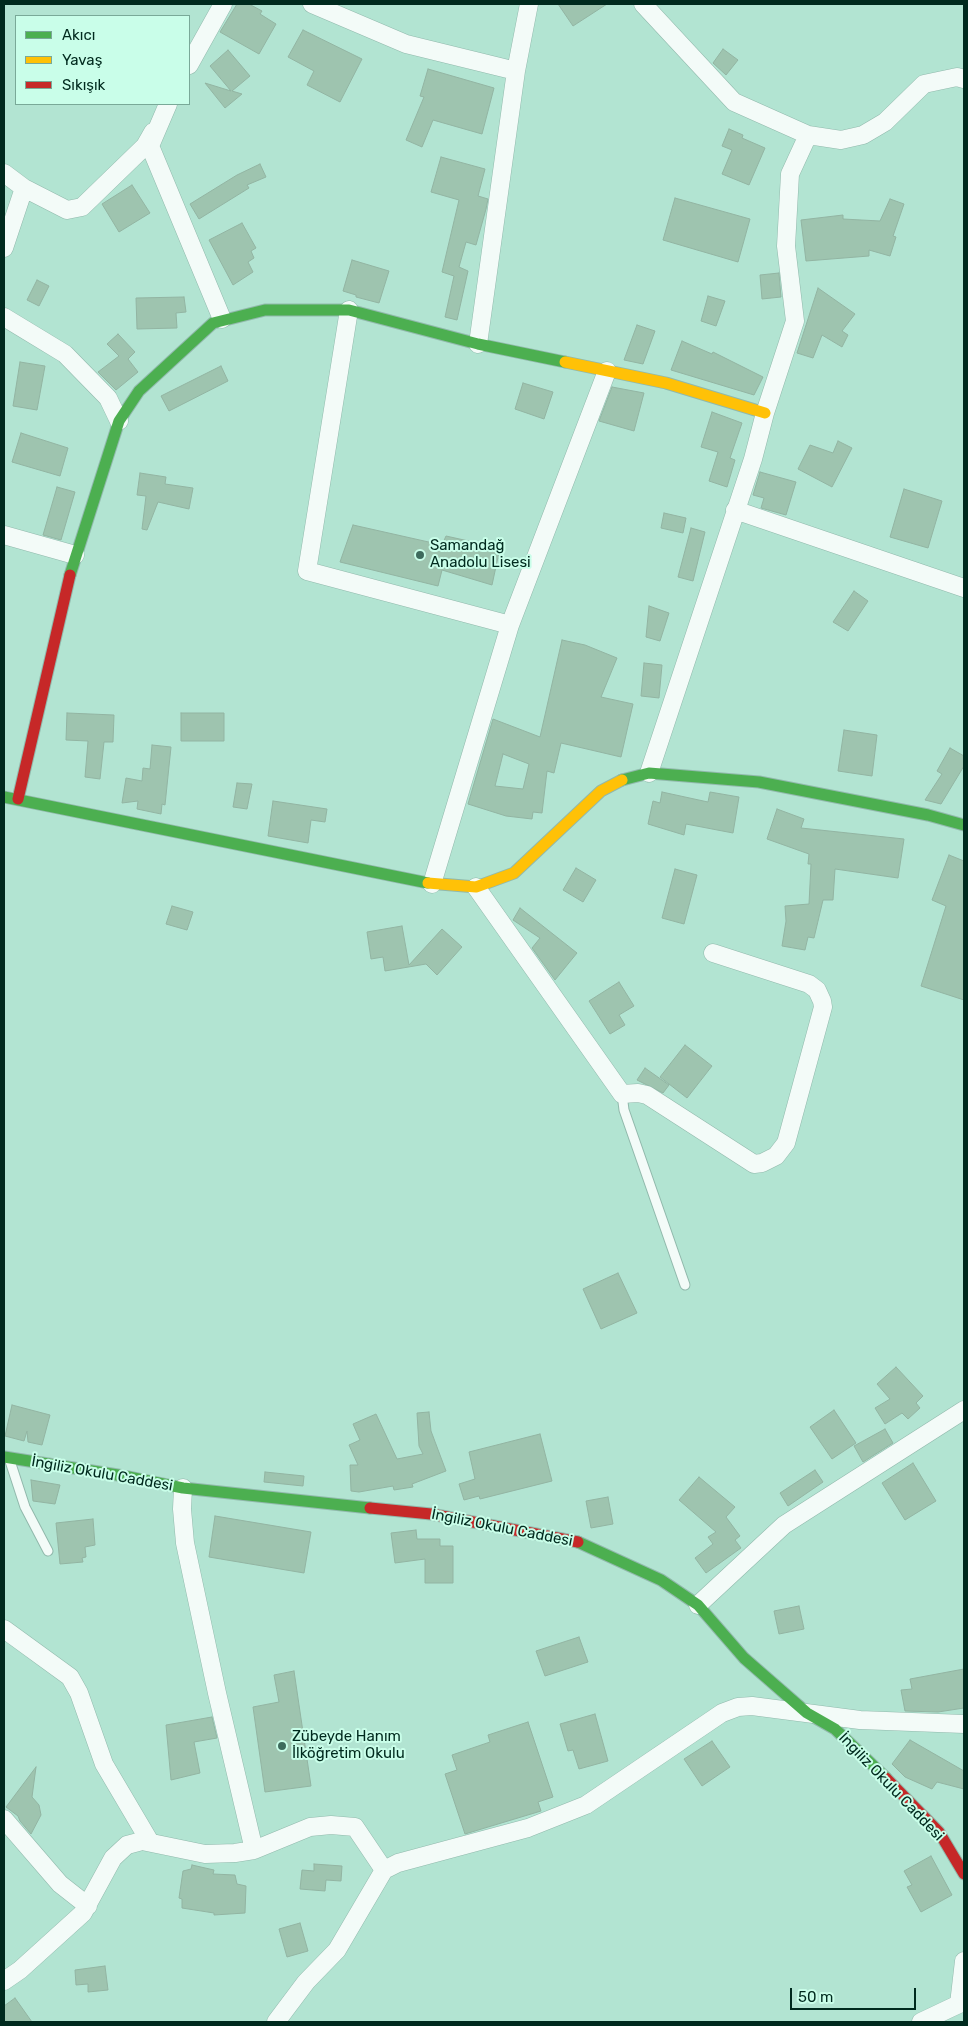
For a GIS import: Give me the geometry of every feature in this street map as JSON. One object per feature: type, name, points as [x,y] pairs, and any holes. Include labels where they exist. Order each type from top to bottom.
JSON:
[{"type":"street","points":[[190,63],[222,4]]},
{"type":"street","points":[[312,4],[406,44],[516,71]]},
{"type":"street","points":[[478,344],[516,71],[529,4]]},
{"type":"street","points":[[644,4],[734,102],[808,135],[841,140],[864,135],[885,122],[924,84],[957,77],[964,79]]},
{"type":"street","points":[[4,173],[24,188],[67,210],[82,207],[145,146],[167,106]]},
{"type":"street","points":[[167,106],[150,146],[222,319]]},
{"type":"street","points":[[649,773],[753,459],[765,413],[795,321],[786,246],[790,174],[808,135]]},
{"type":"street","points":[[4,248],[24,188]]},
{"type":"street","points":[[18,799],[75,555],[119,422],[139,391],[213,323],[222,319],[265,310],[349,310],[478,344],[666,383],[765,413]]},
{"type":"street","points":[[349,310],[307,571],[510,625]]},
{"type":"street","points":[[4,317],[65,354],[108,398],[119,422]]},
{"type":"street","points":[[432,884],[510,625],[608,371]]},
{"type":"street","points":[[735,510],[964,588]]},
{"type":"street","points":[[4,535],[75,555]]},
{"type":"street","points":[[4,797],[432,884],[476,886],[514,872],[563,830],[601,791],[625,779],[649,773],[759,782],[928,815],[964,824]]},
{"type":"street","points":[[476,886],[622,1094],[638,1093],[647,1095],[754,1164],[770,1160],[782,1150],[786,1143],[823,1007],[821,995],[809,984],[713,953]]},
{"type":"street","points":[[698,1605],[784,1525],[964,1410]]},
{"type":"street","name":"İngiliz Okulu Caddesi","points":[[6,1458],[124,1476],[183,1488],[431,1514],[576,1541],[661,1580],[698,1605],[744,1658],[807,1713],[836,1729],[882,1773],[939,1832],[964,1874]]},
{"type":"street","points":[[183,1488],[182,1509],[185,1543],[217,1693],[254,1850]]},
{"type":"street","points":[[4,1629],[70,1677],[79,1693],[104,1764],[150,1842]]},
{"type":"street","points":[[276,2022],[306,1982],[337,1950],[384,1870],[398,1863],[528,1828],[586,1805],[722,1712],[738,1707],[752,1706],[860,1720],[964,1724]]},
{"type":"street","points":[[4,1819],[60,1884],[88,1906]]},
{"type":"street","points":[[4,1981],[83,1914],[113,1858],[127,1845],[142,1841],[205,1854],[254,1850],[310,1827],[331,1825],[355,1827],[384,1870]]},
{"type":"street","points":[[921,2022],[962,2005],[964,1961]]},
{"type":"lane","points":[[622,1094],[624,1110],[685,1285]]},
{"type":"lane","points":[[6,1458],[25,1507],[48,1551]]},
{"type":"building","points":[[237,4],[249,4],[262,11],[260,14],[276,24],[259,54],[220,32]]},
{"type":"building","points":[[558,4],[607,4],[573,26]]},
{"type":"building","points":[[303,30],[362,59],[340,102],[307,85],[314,71],[288,57]]},
{"type":"building","points":[[723,49],[738,60],[726,75],[713,63]]},
{"type":"building","points":[[228,50],[250,76],[232,91],[242,94],[225,108],[205,83],[231,91],[210,66]]},
{"type":"building","points":[[428,69],[494,88],[482,134],[433,120],[422,147],[406,140],[424,97],[420,96]]},
{"type":"building","points":[[729,129],[743,135],[742,138],[765,148],[749,185],[722,174],[732,150],[722,146]]},
{"type":"building","points":[[441,157],[485,169],[478,196],[488,199],[476,245],[466,242],[459,267],[468,271],[457,320],[445,317],[454,276],[442,272],[459,200],[431,192]]},
{"type":"building","points":[[260,164],[266,177],[247,185],[249,188],[199,219],[190,204],[237,175]]},
{"type":"building","points":[[132,185],[150,213],[119,232],[102,204]]},
{"type":"building","points":[[675,198],[750,219],[738,262],[663,240]]},
{"type":"building","points":[[890,199],[904,204],[893,236],[896,237],[890,256],[869,250],[869,256],[806,261],[801,220],[843,215],[843,219],[880,221]]},
{"type":"building","points":[[242,223],[256,248],[251,251],[254,258],[248,262],[253,272],[233,285],[209,240]]},
{"type":"building","points":[[352,260],[389,271],[379,303],[356,297],[356,295],[343,291]]},
{"type":"building","points":[[779,273],[781,297],[762,299],[760,275]]},
{"type":"building","points":[[37,280],[49,286],[39,306],[27,300]]},
{"type":"building","points":[[818,288],[855,314],[842,331],[848,335],[842,347],[822,335],[813,358],[797,353]]},
{"type":"building","points":[[708,296],[725,301],[716,326],[701,321]]},
{"type":"building","points":[[184,297],[186,312],[176,313],[177,328],[137,329],[136,298]]},
{"type":"building","points":[[637,325],[655,331],[643,364],[624,360]]},
{"type":"building","points":[[118,334],[135,352],[128,359],[138,372],[116,390],[98,372],[119,356],[107,344]]},
{"type":"building","points":[[682,341],[712,354],[713,352],[763,377],[754,395],[671,370]]},
{"type":"building","points":[[20,362],[45,366],[37,410],[13,406]]},
{"type":"building","points":[[221,366],[228,381],[169,411],[161,396]]},
{"type":"building","points":[[523,383],[553,392],[544,419],[515,409]]},
{"type":"building","points":[[612,387],[644,393],[634,431],[599,421]]},
{"type":"building","points":[[712,412],[742,423],[730,458],[735,460],[727,487],[709,481],[718,452],[701,447]]},
{"type":"building","points":[[21,433],[68,448],[60,476],[12,462]]},
{"type":"building","points":[[838,441],[852,448],[832,487],[798,469],[810,445],[833,453]]},
{"type":"building","points":[[760,472],[796,482],[786,515],[761,508],[764,498],[753,495]]},
{"type":"building","points":[[140,473],[166,477],[165,484],[193,488],[189,509],[158,502],[147,530],[142,529],[146,496],[137,495]]},
{"type":"building","points":[[57,487],[75,492],[61,540],[43,535]]},
{"type":"building","points":[[904,489],[942,501],[928,548],[890,537]]},
{"type":"building","points":[[664,513],[686,518],[683,533],[661,528]]},
{"type":"building","name":"Samandağ Anadolu Lisesi","points":[[353,525],[442,545],[446,536],[500,548],[492,585],[442,570],[438,586],[340,562]]},
{"type":"building","points":[[691,528],[705,532],[693,581],[678,577]]},
{"type":"building","points":[[854,591],[868,601],[848,631],[833,622]]},
{"type":"building","points":[[649,606],[669,613],[660,641],[646,637]]},
{"type":"building","points":[[562,640],[585,645],[617,658],[601,697],[633,704],[621,757],[561,743],[554,773],[547,771],[542,813],[533,812],[532,819],[506,816],[468,804],[493,719],[540,737]],"holes":[[[503,754],[529,764],[523,789],[495,786]]]},
{"type":"building","points":[[644,663],[662,665],[659,698],[641,696]]},
{"type":"building","points":[[67,713],[114,715],[113,742],[104,742],[100,779],[85,777],[88,741],[66,740]]},
{"type":"building","points":[[181,713],[224,713],[224,741],[181,741]]},
{"type":"building","points":[[844,730],[877,735],[872,776],[838,771]]},
{"type":"building","points":[[152,745],[171,747],[165,805],[162,804],[161,814],[137,809],[138,801],[122,803],[126,778],[142,781],[143,768],[150,769]]},
{"type":"building","points":[[950,748],[964,756],[964,766],[941,804],[925,800],[942,774],[937,771]]},
{"type":"building","points":[[237,783],[252,784],[247,809],[233,807]]},
{"type":"building","points":[[662,792],[708,802],[710,792],[739,797],[733,833],[686,824],[684,835],[648,824],[653,801],[660,803]]},
{"type":"building","points":[[273,801],[327,809],[325,822],[311,820],[308,843],[268,836]]},
{"type":"building","points":[[777,809],[804,819],[801,828],[904,839],[898,878],[835,869],[833,900],[823,900],[814,938],[808,937],[805,950],[782,946],[786,921],[785,906],[809,904],[811,864],[808,864],[809,854],[767,839]]},
{"type":"building","points":[[949,855],[964,861],[964,1000],[921,986],[946,906],[932,900]]},
{"type":"building","points":[[576,868],[596,880],[583,902],[563,890]]},
{"type":"building","points":[[675,869],[697,875],[684,924],[662,918]]},
{"type":"building","points":[[172,906],[193,912],[187,930],[166,924]]},
{"type":"building","points":[[520,908],[577,953],[555,980],[532,948],[540,938],[513,920]]},
{"type":"building","points":[[402,926],[409,965],[442,929],[462,947],[437,975],[426,964],[385,971],[383,957],[371,959],[367,932]]},
{"type":"building","points":[[619,982],[634,1006],[619,1015],[625,1025],[610,1034],[589,1001]]},
{"type":"building","points":[[685,1045],[712,1066],[687,1098],[660,1077]]},
{"type":"building","points":[[645,1068],[669,1085],[663,1093],[637,1080]]},
{"type":"building","points":[[618,1273],[637,1313],[601,1329],[583,1289]]},
{"type":"building","points":[[896,1367],[923,1396],[916,1403],[920,1408],[908,1419],[902,1413],[885,1424],[875,1408],[890,1399],[877,1384]]},
{"type":"building","points":[[12,1405],[50,1415],[42,1445],[28,1442],[27,1431],[24,1441],[5,1436]]},
{"type":"building","points":[[834,1410],[856,1443],[832,1459],[810,1427]]},
{"type":"building","points":[[429,1412],[431,1431],[446,1471],[412,1484],[413,1487],[394,1490],[393,1486],[359,1492],[351,1491],[350,1465],[358,1465],[349,1445],[360,1440],[353,1424],[376,1414],[397,1459],[423,1454],[419,1446],[417,1413]]},
{"type":"building","points":[[885,1429],[893,1443],[863,1462],[854,1446]]},
{"type":"building","points":[[540,1434],[552,1481],[480,1499],[479,1496],[464,1500],[459,1484],[475,1479],[469,1452]]},
{"type":"building","points":[[913,1463],[936,1501],[905,1520],[882,1483]]},
{"type":"building","points":[[815,1470],[823,1482],[788,1506],[780,1493]]},
{"type":"building","points":[[265,1472],[304,1476],[303,1486],[264,1482]]},
{"type":"building","points":[[699,1477],[735,1507],[726,1517],[740,1536],[735,1540],[741,1548],[706,1573],[695,1558],[713,1544],[708,1537],[716,1532],[679,1500]]},
{"type":"building","points":[[31,1480],[60,1485],[55,1504],[33,1501]]},
{"type":"building","points":[[608,1497],[613,1524],[591,1528],[586,1501]]},
{"type":"building","points":[[215,1516],[311,1532],[304,1573],[209,1557]]},
{"type":"building","points":[[93,1519],[95,1545],[85,1547],[86,1557],[82,1558],[83,1562],[60,1564],[56,1523]]},
{"type":"building","points":[[416,1530],[417,1539],[440,1539],[440,1546],[453,1546],[453,1583],[425,1583],[425,1559],[395,1563],[391,1533]]},
{"type":"building","points":[[799,1606],[804,1629],[779,1634],[774,1611]]},
{"type":"building","points":[[579,1637],[588,1662],[545,1676],[536,1651]]},
{"type":"building","points":[[964,1669],[964,1708],[938,1712],[905,1711],[901,1690],[912,1689],[910,1679]]},
{"type":"building","name":"Zübeyde Hanım İlköğretim Okulu","points":[[294,1671],[311,1786],[265,1792],[253,1707],[279,1702],[274,1675]]},
{"type":"building","points":[[595,1714],[608,1761],[579,1769],[573,1750],[568,1751],[560,1724]]},
{"type":"building","points":[[212,1717],[217,1738],[194,1742],[200,1773],[171,1780],[166,1725]]},
{"type":"building","points":[[528,1722],[553,1797],[538,1802],[541,1811],[465,1834],[445,1774],[457,1770],[452,1755],[490,1742],[488,1735]]},
{"type":"building","points":[[910,1740],[964,1771],[964,1789],[937,1782],[932,1789],[905,1777],[892,1764]]},
{"type":"building","points":[[712,1741],[730,1767],[702,1786],[684,1759]]},
{"type":"building","points":[[36,1767],[32,1797],[39,1805],[41,1815],[31,1834],[18,1816],[6,1807]]},
{"type":"building","points":[[931,1856],[952,1895],[921,1912],[907,1887],[912,1885],[904,1871]]},
{"type":"building","points":[[314,1864],[342,1866],[341,1881],[326,1880],[325,1891],[300,1889],[302,1870],[314,1871]]},
{"type":"building","points":[[192,1865],[214,1870],[213,1874],[235,1875],[237,1884],[246,1886],[245,1913],[214,1915],[214,1913],[182,1908],[182,1899],[179,1898],[183,1871],[191,1869]]},
{"type":"building","points":[[300,1923],[308,1951],[287,1957],[279,1929]]},
{"type":"building","points":[[105,1966],[108,1990],[88,1992],[88,1984],[76,1985],[75,1970]]},
{"type":"building","points":[[15,1998],[32,2022],[4,2022],[4,2006]]},
{"type":"traffic: fast","points":[[70,575],[119,421],[139,391],[213,323],[265,310],[349,310],[478,344],[565,362]]},
{"type":"traffic: fast","points":[[622,780],[649,773],[759,782],[928,815],[964,825]]},
{"type":"traffic: fast","points":[[4,797],[428,883]]},
{"type":"traffic: fast","points":[[4,1457],[124,1476],[183,1488],[370,1508]]},
{"type":"traffic: fast","points":[[578,1542],[661,1580],[698,1605],[744,1658],[807,1713],[835,1729],[886,1778]]},
{"type":"traffic: slow","points":[[565,362],[666,383],[765,413]]},
{"type":"traffic: slow","points":[[428,883],[476,887],[514,873],[601,791],[622,780]]},
{"type":"traffic: jam","points":[[18,799],[70,575]]},
{"type":"traffic: jam","points":[[370,1508],[431,1514],[578,1542]]},
{"type":"traffic: jam","points":[[886,1778],[939,1832],[964,1874]]},
{"type":"place","name":"Samandağ Anadolu Lisesi","points":[[420,555]]},
{"type":"place","name":"Zübeyde Hanım İlköğretim Okulu","points":[[282,1746]]}]
